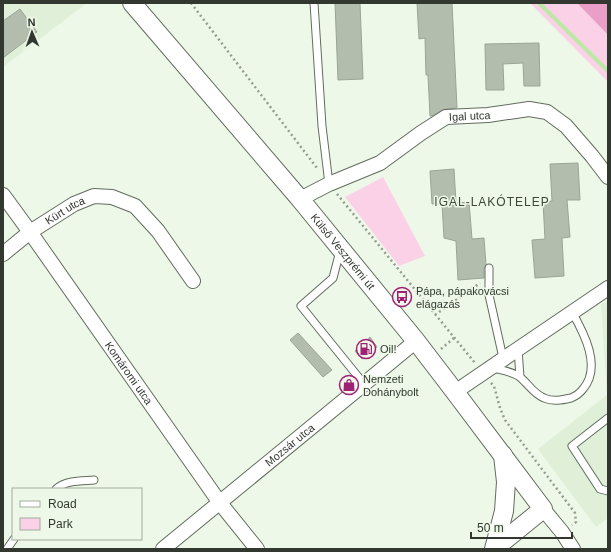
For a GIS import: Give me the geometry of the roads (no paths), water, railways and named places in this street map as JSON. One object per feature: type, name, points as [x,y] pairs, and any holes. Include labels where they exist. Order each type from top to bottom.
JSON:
[{"type":"street","name":"Külső Veszprémi út","points":[[132,3],[300,199],[416,341],[539,503]]},
{"type":"street","name":"Igal utca","points":[[300,199],[329,184],[380,163],[446,117],[488,115],[529,109],[547,112],[566,126],[608,177]]},
{"type":"street","name":"Komáromi utca","points":[[3,195],[220,503],[257,549]]},
{"type":"street","name":"Kürt utca","points":[[3,254],[30,232],[74,204],[94,196],[112,197],[135,206],[158,231],[193,281]]},
{"type":"street","points":[[456,392],[572,312],[607,291]]},
{"type":"street","name":"Mozsár utca","points":[[162,549],[416,341]]},
{"type":"street","points":[[494,548],[504,511],[506,482],[503,455]]},
{"type":"street","points":[[504,511],[513,502],[519,499],[539,503],[562,532],[573,549]]},
{"type":"street","points":[[494,548],[539,503]]},
{"type":"lane","points":[[314,3],[322,126],[329,184]]},
{"type":"lane","points":[[341,249],[333,278],[301,306],[364,384]]},
{"type":"lane","points":[[489,268],[489,295],[504,358]]},
{"type":"lane","points":[[487,370],[505,371],[520,377],[533,391],[544,398],[553,401],[574,397],[581,392],[587,384],[591,376],[591,366],[590,354],[582,330],[572,312]]},
{"type":"lane","points":[[518,349],[520,377]]},
{"type":"lane","points":[[608,418],[572,446],[600,489],[608,491]]},
{"type":"lane","points":[[57,488],[74,481],[94,480]]},
{"type":"lane","points":[[7,549],[13,540]]},
{"type":"waterway","points":[[539,3],[608,71]]},
{"type":"place","name":"Pápa, pápakovácsi elágazás","points":[[402,297]]},
{"type":"place","name":"Oil!","points":[[366,349]]},
{"type":"place","name":"Nemzeti Dohánybolt","points":[[349,385]]},
{"type":"district","name":"IGAL-LAKÓTELEP","points":[[492,202]]}]
